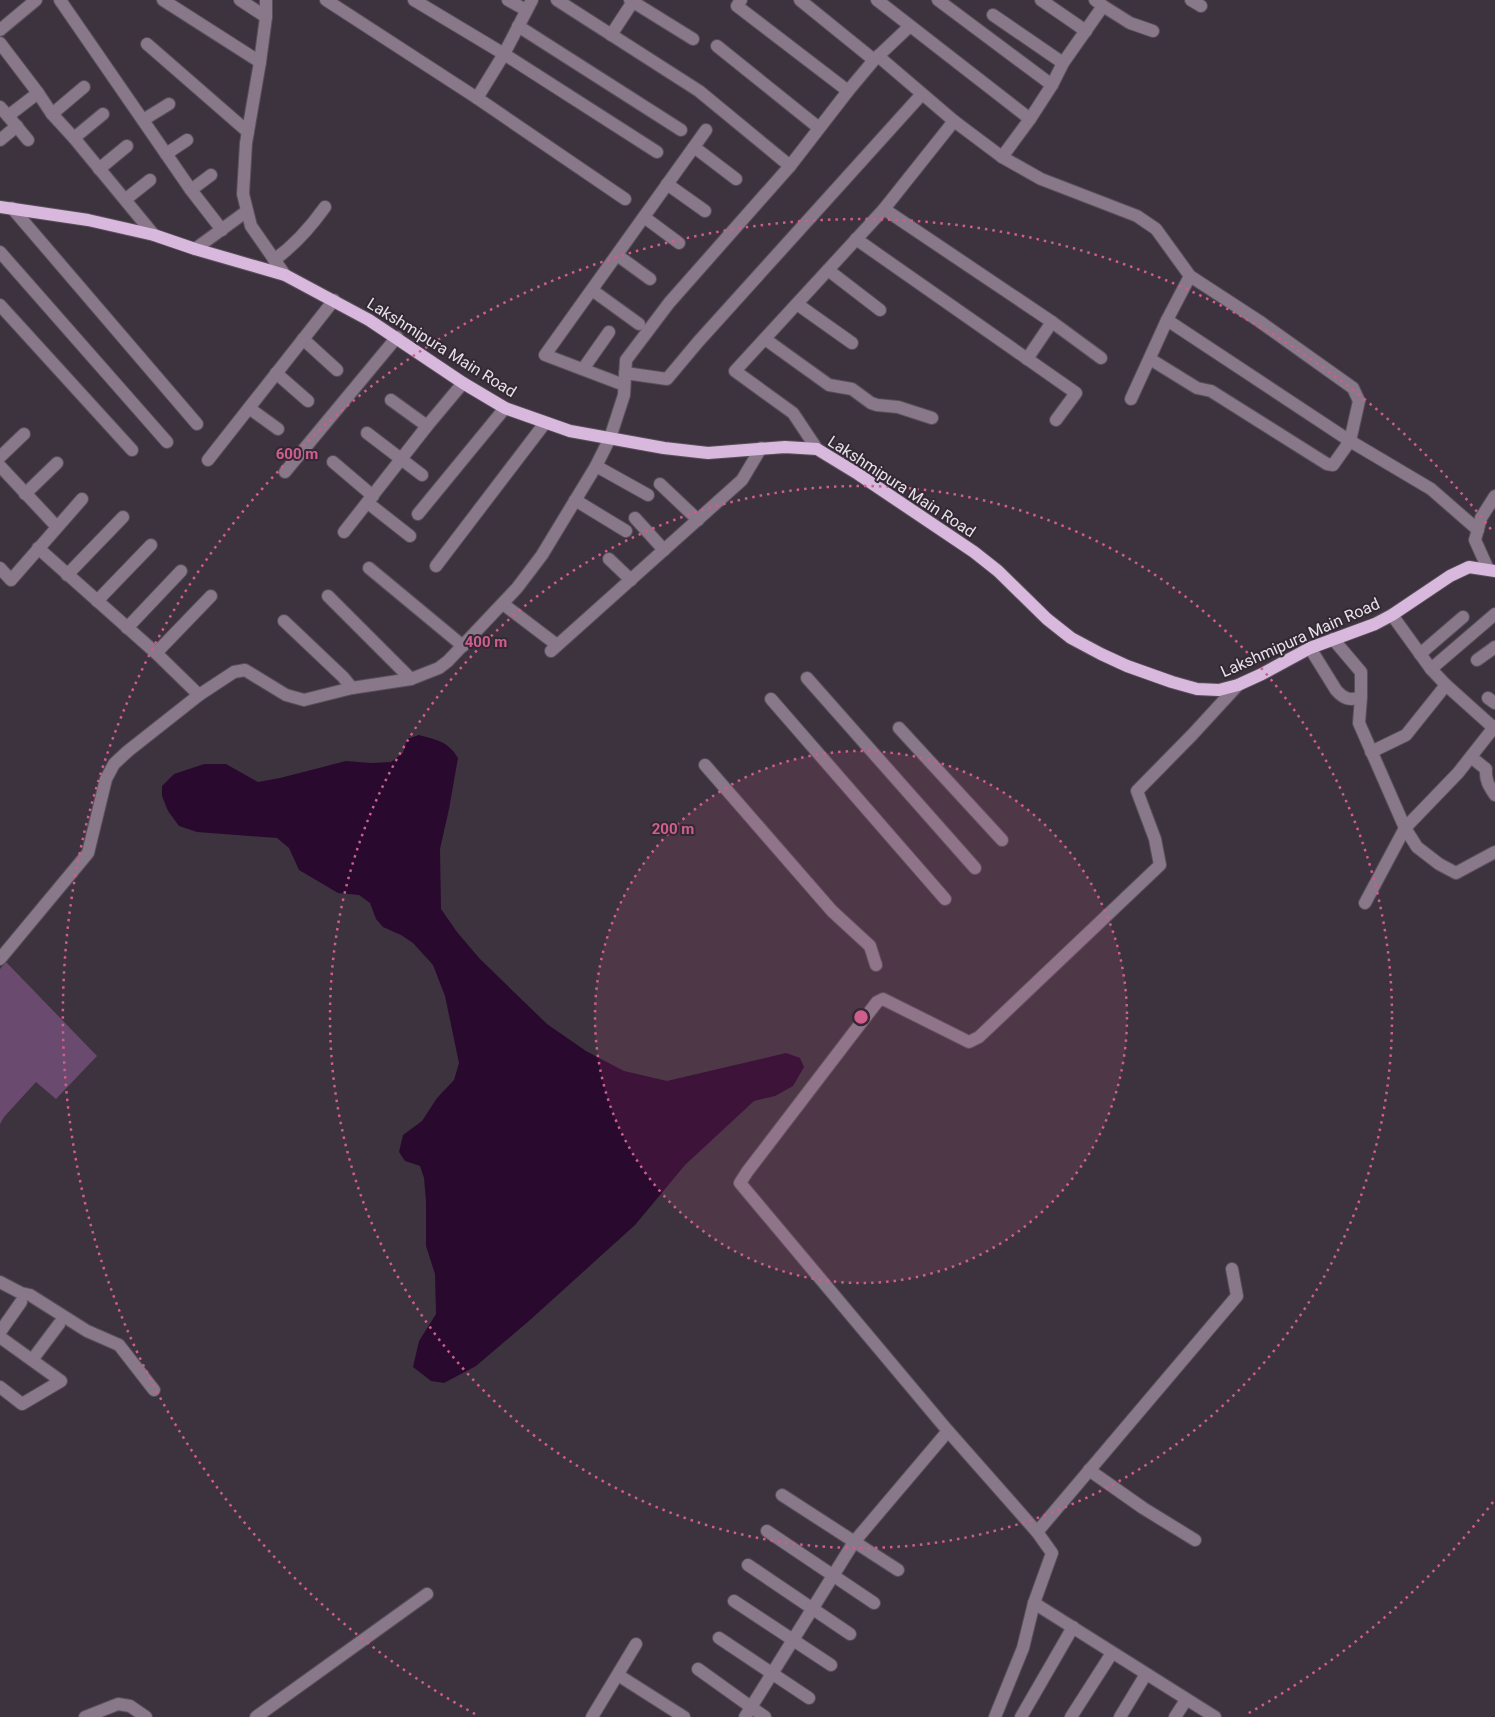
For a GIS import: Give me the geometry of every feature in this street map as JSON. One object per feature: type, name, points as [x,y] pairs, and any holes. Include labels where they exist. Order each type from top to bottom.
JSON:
[{"type":"main road","name":"Lakshmipura Main Road","points":[[6,207],[88,220],[154,235],[285,275],[334,300],[397,337],[463,383],[505,408],[546,423],[610,438],[664,448],[708,453],[785,447],[817,449],[858,474],[974,552],[998,571],[1046,619],[1078,642],[1127,666],[1197,689],[1219,690],[1238,685],[1310,648],[1375,624],[1392,615],[1450,576],[1469,567],[1492,570]]},
{"type":"street","points":[[0,30],[36,0]]},
{"type":"street","points":[[60,0],[191,190],[222,230]]},
{"type":"street","points":[[163,0],[260,62]]},
{"type":"street","points":[[240,0],[266,17]]},
{"type":"street","points":[[266,0],[266,17],[260,62],[248,132],[243,194],[251,226],[285,275]]},
{"type":"street","points":[[326,0],[477,98],[625,199]]},
{"type":"street","points":[[414,0],[504,54],[657,152]]},
{"type":"street","points":[[477,98],[504,54],[529,5],[508,0]]},
{"type":"street","points":[[557,0],[699,91],[790,166]]},
{"type":"street","points":[[612,35],[632,0],[693,39]]},
{"type":"street","points":[[800,0],[1002,157],[1041,179],[1137,216],[1156,229],[1190,276],[1259,321],[1353,388],[1359,401],[1350,440],[1337,461],[1333,465],[1327,464],[1210,391],[1196,388],[1150,358]]},
{"type":"street","points":[[877,0],[1030,119]]},
{"type":"street","points":[[938,0],[1052,85]]},
{"type":"street","points":[[1041,0],[1086,31]]},
{"type":"street","points":[[735,2],[848,91]]},
{"type":"street","points":[[1002,157],[1052,85],[1063,63],[1086,31],[1099,3],[1130,23],[1154,31]]},
{"type":"street","points":[[993,15],[1063,63]]},
{"type":"street","points":[[518,26],[681,130]]},
{"type":"street","points":[[0,959],[88,853],[106,779],[114,764],[200,695],[234,672],[245,670],[286,695],[304,700],[352,688],[411,678],[439,668],[463,646],[517,588],[542,555],[596,466],[610,438],[624,395],[626,360],[669,303],[790,166],[876,58],[910,26]]},
{"type":"street","points":[[0,43],[52,114],[126,199],[154,235]]},
{"type":"street","points":[[146,44],[248,132]]},
{"type":"street","points":[[717,46],[819,128]]},
{"type":"street","points":[[52,114],[84,87]]},
{"type":"street","points":[[28,140],[4,111],[38,93]]},
{"type":"street","points":[[706,130],[545,355],[582,369],[625,379],[667,379],[698,342],[922,94]]},
{"type":"street","points":[[143,120],[169,104]]},
{"type":"street","points":[[74,138],[104,114]]},
{"type":"street","points":[[817,449],[793,413],[735,372],[884,209],[954,120]]},
{"type":"street","points":[[0,140],[16,126]]},
{"type":"street","points":[[166,154],[187,140]]},
{"type":"street","points":[[99,169],[127,146]]},
{"type":"street","points":[[694,147],[736,179]]},
{"type":"street","points":[[191,190],[211,175]]},
{"type":"street","points":[[126,199],[150,180]]},
{"type":"street","points":[[668,184],[705,211]]},
{"type":"street","points":[[6,207],[197,424]]},
{"type":"street","points":[[274,260],[292,247],[310,228],[324,207]]},
{"type":"street","points":[[884,209],[1052,322],[1101,358]]},
{"type":"street","points":[[195,249],[247,211]]},
{"type":"street","points":[[644,217],[679,243]]},
{"type":"street","points":[[856,239],[1076,392],[1056,420]]},
{"type":"street","points":[[0,252],[167,442]]},
{"type":"street","points":[[617,255],[650,279]]},
{"type":"street","points":[[828,270],[880,310]]},
{"type":"street","points":[[1132,399],[1167,320],[1190,276]]},
{"type":"street","points":[[592,290],[639,324]]},
{"type":"street","points":[[208,460],[334,300]]},
{"type":"street","points":[[797,304],[852,343]]},
{"type":"street","points":[[0,305],[132,450]]},
{"type":"street","points":[[1167,320],[1350,440],[1431,489],[1478,530]]},
{"type":"street","points":[[1027,359],[1052,322]]},
{"type":"street","points":[[582,369],[609,332]]},
{"type":"street","points":[[284,472],[397,337]]},
{"type":"street","points":[[303,339],[337,370]]},
{"type":"street","points":[[765,339],[829,385],[852,389],[877,405],[898,407],[932,418]]},
{"type":"street","points":[[276,373],[308,400]]},
{"type":"street","points":[[344,532],[426,426],[463,383]]},
{"type":"street","points":[[391,400],[426,426]]},
{"type":"street","points":[[249,408],[278,429]]},
{"type":"street","points":[[418,514],[505,408]]},
{"type":"street","points":[[436,566],[546,423]]},
{"type":"street","points":[[367,433],[422,475]]},
{"type":"street","points":[[0,457],[24,434]]},
{"type":"street","points":[[503,604],[554,648],[742,480],[761,448]]},
{"type":"street","points":[[25,494],[57,462]]},
{"type":"street","points":[[333,462],[410,536]]},
{"type":"street","points":[[0,466],[57,527]]},
{"type":"street","points":[[596,466],[648,494]]},
{"type":"street","points":[[660,484],[698,520]]},
{"type":"street","points":[[1492,570],[1475,540],[1481,518],[1495,496]]},
{"type":"street","points":[[0,568],[11,580],[82,499]]},
{"type":"street","points":[[575,500],[626,530]]},
{"type":"street","points":[[67,575],[123,516]]},
{"type":"street","points":[[635,518],[664,550]]},
{"type":"street","points":[[96,601],[151,545]]},
{"type":"street","points":[[38,548],[156,653],[200,695]]},
{"type":"street","points":[[609,558],[631,580]]},
{"type":"street","points":[[369,568],[463,646]]},
{"type":"street","points":[[127,628],[181,571]]},
{"type":"street","points":[[156,653],[211,596]]},
{"type":"street","points":[[328,596],[411,678]]},
{"type":"street","points":[[1431,669],[1495,614]]},
{"type":"street","points":[[1365,903],[1405,828],[1458,774],[1495,728],[1446,685],[1431,669],[1392,615]]},
{"type":"street","points":[[1420,654],[1462,617]]},
{"type":"street","points":[[284,621],[343,677],[352,688]]},
{"type":"street","points":[[1333,639],[1361,672],[1359,723],[1405,828],[1417,846],[1439,864],[1456,873],[1495,852]]},
{"type":"street","points":[[1477,660],[1495,646]]},
{"type":"street","points":[[1310,648],[1341,695],[1347,699],[1361,697]]},
{"type":"street","points":[[807,678],[975,868]]},
{"type":"street","points":[[995,1717],[1023,1648],[1034,1603],[1052,1553],[740,1183],[877,1002],[883,999],[969,1042],[979,1037],[1160,865],[1156,839],[1137,791],[1238,685]]},
{"type":"street","points":[[1372,752],[1406,735],[1446,685]]},
{"type":"street","points":[[771,699],[945,899]]},
{"type":"street","points":[[899,728],[1002,840]]},
{"type":"street","points":[[1471,756],[1486,769],[1485,777],[1495,795]]},
{"type":"street","points":[[705,765],[832,911],[870,946],[876,965]]},
{"type":"street","points":[[1036,1532],[1237,1296],[1232,1269]]},
{"type":"street","points":[[0,1282],[21,1294],[30,1295],[87,1331],[119,1345],[154,1390]]},
{"type":"street","points":[[0,1332],[21,1302]]},
{"type":"street","points":[[32,1360],[59,1324]]},
{"type":"street","points":[[0,1337],[61,1382],[22,1404],[0,1387]]},
{"type":"street","points":[[744,1717],[854,1542],[948,1431]]},
{"type":"street","points":[[1089,1470],[1143,1508],[1195,1540]]},
{"type":"street","points":[[782,1495],[898,1570]]},
{"type":"street","points":[[767,1531],[874,1603]]},
{"type":"street","points":[[748,1565],[850,1634]]},
{"type":"street","points":[[256,1717],[427,1594]]},
{"type":"street","points":[[734,1601],[831,1665]]},
{"type":"street","points":[[1034,1603],[1215,1717]]},
{"type":"street","points":[[1022,1717],[1073,1627]]},
{"type":"street","points":[[719,1638],[809,1698]]},
{"type":"street","points":[[596,1715],[636,1644]]},
{"type":"street","points":[[1071,1717],[1112,1652]]},
{"type":"street","points":[[698,1669],[766,1717]]},
{"type":"street","points":[[1120,1717],[1146,1674]]},
{"type":"street","points":[[618,1675],[684,1717]]},
{"type":"street","points":[[1175,1717],[1186,1700]]},
{"type":"street","points":[[85,1717],[118,1704],[130,1706],[146,1717]]},
{"type":"shaded area","points":[[419,735],[437,740],[446,745],[458,758],[440,849],[441,909],[457,932],[480,959],[547,1024],[586,1051],[624,1071],[667,1081],[786,1053],[800,1058],[804,1067],[793,1086],[775,1096],[754,1101],[685,1165],[635,1225],[530,1320],[476,1366],[444,1383],[431,1381],[413,1367],[419,1341],[436,1314],[435,1274],[426,1246],[424,1178],[420,1166],[405,1161],[399,1152],[403,1135],[422,1121],[437,1098],[454,1080],[459,1063],[445,996],[433,965],[413,943],[383,927],[376,919],[370,903],[359,895],[338,893],[299,870],[289,848],[277,838],[197,832],[179,826],[168,811],[162,796],[162,786],[174,774],[204,764],[226,764],[258,782],[346,761],[391,762],[403,753],[407,739]]},
{"type":"shaded area","points":[[6,962],[97,1056],[56,1099],[36,1082],[4,1117],[0,1124],[0,969]]}]
